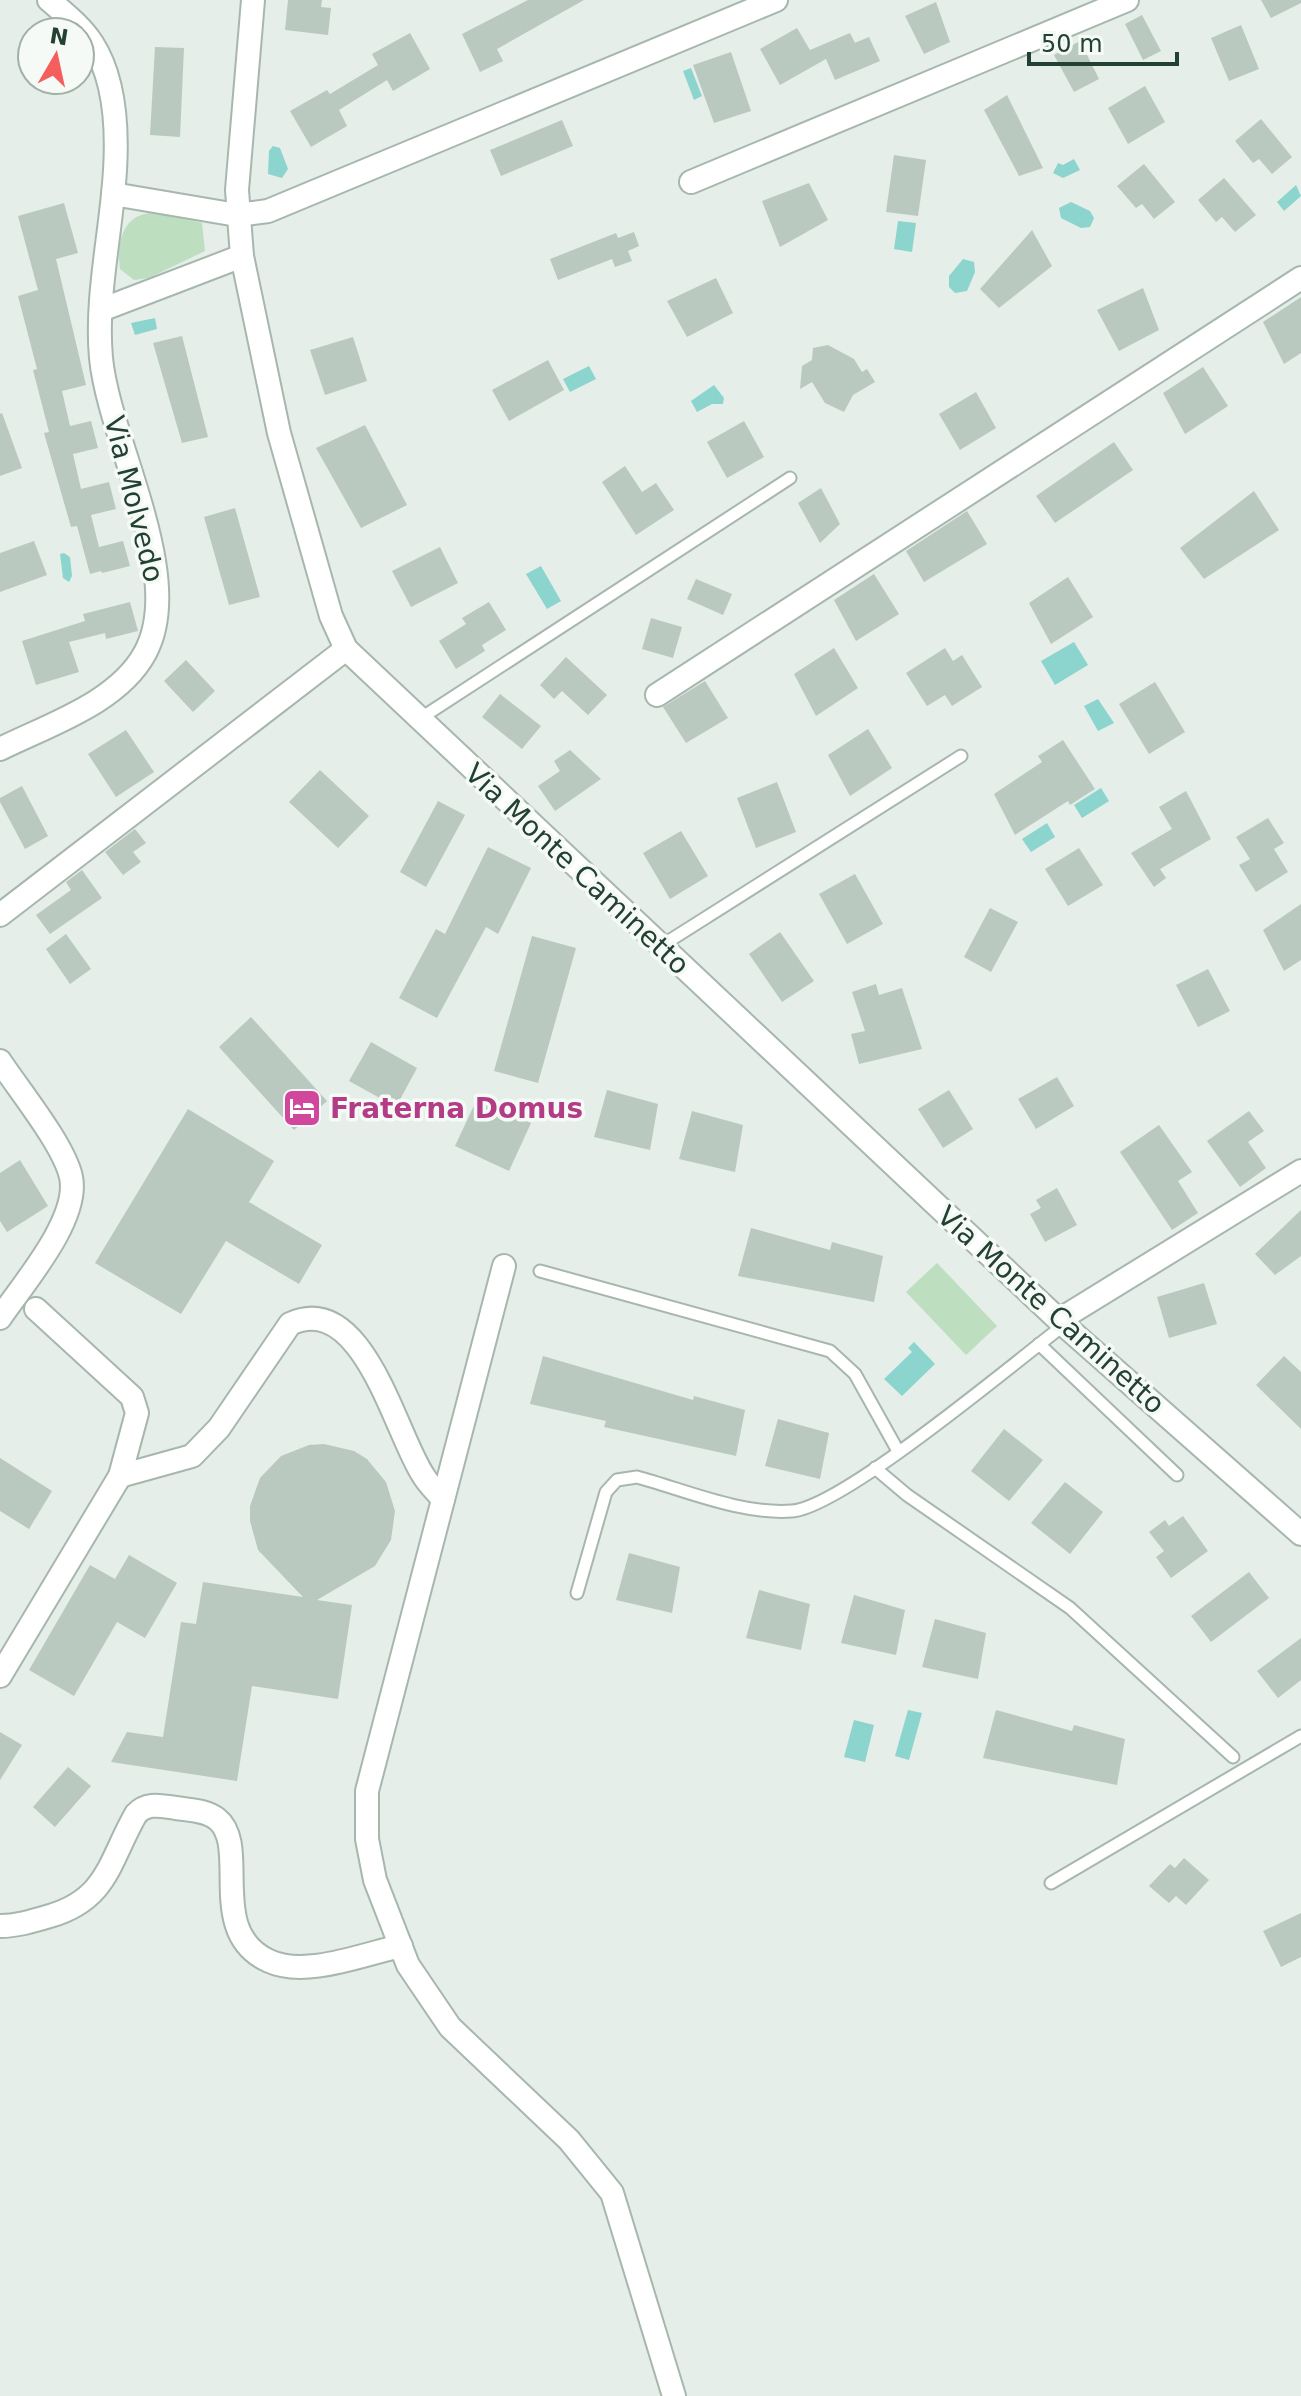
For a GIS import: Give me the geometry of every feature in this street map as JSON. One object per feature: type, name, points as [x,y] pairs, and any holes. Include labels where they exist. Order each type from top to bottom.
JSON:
[{"type":"street","name":"Via Molvedo","points":[[0,749],[101,698],[119,684],[145,655],[157,621],[153,560],[103,371],[101,310],[115,146],[107,76],[87,36],[49,0]]},
{"type":"street","name":"Via Monte Caminetto","points":[[253,0],[237,215],[242,256],[279,433],[331,616],[346,649],[417,720],[1061,1323],[1301,1534]]},
{"type":"street","points":[[113,194],[237,215],[268,211],[776,0]]},
{"type":"street","points":[[691,182],[1127,0]]},
{"type":"street","points":[[101,310],[242,256]]},
{"type":"street","points":[[657,695],[1301,278]]},
{"type":"street","points":[[0,915],[346,649]]},
{"type":"street","points":[[0,1061],[61,1154],[72,1181],[62,1223],[0,1318]]},
{"type":"street","points":[[1061,1323],[1301,1171]]},
{"type":"street","points":[[504,1266],[367,1791],[367,1839],[375,1880],[408,1965],[450,2027],[569,2140],[593,2166],[620,2211],[674,2396]]},
{"type":"street","points":[[0,1676],[120,1476],[137,1413],[132,1397],[36,1309]]},
{"type":"street","points":[[120,1476],[192,1456],[219,1428],[290,1324],[305,1317],[335,1325],[365,1353],[422,1475],[443,1499]]},
{"type":"street","points":[[0,1926],[51,1916],[87,1900],[107,1875],[136,1814],[155,1805],[208,1814],[225,1828],[237,1927],[246,1943],[267,1961],[289,1966],[314,1965],[401,1946]]},
{"type":"lane","points":[[417,720],[790,478]]},
{"type":"lane","points":[[660,947],[961,756]]},
{"type":"lane","points":[[540,1271],[830,1351],[855,1374],[898,1451]]},
{"type":"lane","points":[[577,1593],[606,1492],[617,1480],[637,1477],[743,1506],[788,1511],[810,1507],[875,1468],[1039,1344],[1061,1323]]},
{"type":"lane","points":[[1039,1344],[1177,1475]]},
{"type":"lane","points":[[875,1468],[907,1495],[1070,1608],[1233,1757]]},
{"type":"lane","points":[[1051,1883],[1301,1736]]},
{"type":"green space","points":[[157,213],[202,223],[205,251],[149,278],[134,280],[120,269],[119,249],[124,230],[136,217]]},
{"type":"green space","points":[[937,1263],[997,1326],[966,1355],[906,1292]]},
{"type":"water","points":[[691,68],[702,96],[694,100],[683,71]]},
{"type":"water","points":[[273,146],[280,148],[288,169],[282,178],[268,174],[269,151]]},
{"type":"water","points":[[1074,159],[1080,170],[1063,178],[1053,173],[1058,163],[1063,165]]},
{"type":"water","points":[[1296,185],[1301,196],[1284,211],[1277,202]]},
{"type":"water","points":[[1071,202],[1090,211],[1094,218],[1090,227],[1081,228],[1061,218],[1059,208]]},
{"type":"water","points":[[898,221],[916,223],[912,252],[894,249]]},
{"type":"water","points":[[963,259],[974,262],[975,272],[967,291],[955,293],[949,287],[949,276]]},
{"type":"water","points":[[155,318],[157,329],[135,335],[131,323]]},
{"type":"water","points":[[589,366],[596,379],[570,392],[563,379]]},
{"type":"water","points":[[714,385],[724,398],[723,404],[712,404],[697,412],[691,401]]},
{"type":"water","points":[[60,554],[70,557],[72,576],[69,582],[63,578]]},
{"type":"water","points":[[541,566],[561,601],[547,609],[526,574]]},
{"type":"water","points":[[1074,642],[1088,665],[1055,685],[1041,661]]},
{"type":"water","points":[[1098,699],[1114,723],[1098,731],[1084,706]]},
{"type":"water","points":[[1101,788],[1109,801],[1082,818],[1074,805]]},
{"type":"water","points":[[1047,823],[1055,837],[1031,852],[1022,839]]},
{"type":"water","points":[[914,1342],[935,1364],[902,1396],[884,1379],[912,1352],[908,1348]]},
{"type":"water","points":[[908,1710],[922,1713],[909,1760],[895,1756]]},
{"type":"water","points":[[854,1720],[874,1725],[865,1762],[844,1757]]},
{"type":"building","points":[[288,0],[322,0],[321,7],[331,8],[328,35],[285,30]]},
{"type":"building","points":[[528,0],[584,0],[497,49],[503,61],[480,72],[462,34]]},
{"type":"building","points":[[1261,0],[1301,0],[1301,3],[1271,18]]},
{"type":"building","points":[[936,2],[950,42],[924,54],[905,16]]},
{"type":"building","points":[[1142,15],[1161,51],[1143,60],[1125,24]]},
{"type":"building","points":[[1241,25],[1259,69],[1229,81],[1211,38]]},
{"type":"building","points":[[797,28],[810,50],[850,33],[855,43],[869,37],[880,61],[835,80],[826,59],[780,85],[760,49]]},
{"type":"building","points":[[410,33],[430,69],[393,91],[387,80],[339,110],[347,126],[311,147],[290,111],[327,90],[330,94],[378,65],[372,54]]},
{"type":"building","points":[[1080,41],[1099,79],[1074,92],[1054,55]]},
{"type":"building","points":[[155,47],[184,48],[180,137],[150,135]]},
{"type":"building","points":[[731,52],[751,111],[714,123],[693,65]]},
{"type":"building","points":[[1145,86],[1165,122],[1128,144],[1108,108]]},
{"type":"building","points":[[1007,95],[1043,168],[1019,176],[984,110]]},
{"type":"building","points":[[1261,119],[1292,157],[1272,174],[1259,159],[1253,163],[1235,141]]},
{"type":"building","points":[[562,120],[573,146],[501,176],[490,150]]},
{"type":"building","points":[[894,155],[926,160],[918,216],[886,212]]},
{"type":"building","points":[[1144,164],[1175,202],[1154,219],[1142,204],[1136,208],[1117,186]]},
{"type":"building","points":[[1224,178],[1256,215],[1235,232],[1222,217],[1216,222],[1198,200]]},
{"type":"building","points":[[809,183],[828,220],[780,247],[762,201]]},
{"type":"building","points":[[64,203],[78,253],[56,259],[86,385],[62,391],[70,426],[91,421],[98,448],[73,454],[81,489],[109,482],[116,509],[91,515],[99,547],[123,541],[130,566],[102,573],[90,574],[77,526],[71,527],[44,433],[49,432],[18,296],[38,290],[18,216]]},
{"type":"building","points":[[1032,230],[1052,266],[999,308],[980,289]]},
{"type":"building","points":[[634,232],[639,246],[628,251],[632,261],[615,267],[612,259],[558,280],[550,259],[616,233],[618,238]]},
{"type":"building","points":[[716,278],[733,313],[687,337],[667,301]]},
{"type":"building","points":[[1143,288],[1159,330],[1119,351],[1097,310]]},
{"type":"building","points":[[1301,297],[1301,353],[1284,364],[1263,322]]},
{"type":"building","points":[[182,336],[208,437],[182,443],[153,343]]},
{"type":"building","points":[[353,337],[367,381],[325,395],[310,350]]},
{"type":"building","points":[[828,345],[854,359],[862,372],[867,369],[875,382],[853,395],[844,412],[825,403],[812,382],[800,389],[802,366],[812,360],[813,348]]},
{"type":"building","points":[[548,360],[564,390],[509,421],[492,390]]},
{"type":"building","points":[[1203,367],[1228,406],[1185,434],[1163,393]]},
{"type":"building","points":[[976,392],[996,428],[960,450],[939,414]]},
{"type":"building","points":[[0,414],[22,468],[0,476]]},
{"type":"building","points":[[744,421],[764,457],[727,478],[707,442]]},
{"type":"building","points":[[365,425],[407,505],[361,528],[316,448]]},
{"type":"building","points":[[1114,442],[1133,470],[1055,523],[1036,496]]},
{"type":"building","points":[[625,466],[642,492],[656,483],[674,510],[636,535],[602,482]]},
{"type":"building","points":[[821,488],[840,524],[820,543],[798,503]]},
{"type":"building","points":[[1254,491],[1279,530],[1204,579],[1180,548]]},
{"type":"building","points":[[235,508],[260,597],[229,605],[204,517]]},
{"type":"building","points":[[967,511],[987,544],[924,582],[906,551]]},
{"type":"building","points":[[34,541],[47,575],[0,592],[0,553]]},
{"type":"building","points":[[440,547],[458,583],[411,607],[392,571]]},
{"type":"building","points":[[874,574],[899,614],[856,641],[834,600]]},
{"type":"building","points":[[1068,577],[1093,617],[1051,644],[1029,603]]},
{"type":"building","points":[[696,579],[732,594],[723,615],[687,599]]},
{"type":"building","points":[[130,602],[138,631],[106,639],[105,633],[69,642],[79,672],[36,685],[22,641],[85,621],[83,614]]},
{"type":"building","points":[[489,602],[506,630],[482,645],[485,651],[456,669],[439,641],[466,624],[462,618]]},
{"type":"building","points":[[651,618],[682,627],[673,658],[642,649]]},
{"type":"building","points":[[834,648],[858,688],[816,716],[794,674]]},
{"type":"building","points":[[945,648],[953,661],[962,655],[982,687],[952,706],[945,695],[927,706],[906,673]]},
{"type":"building","points":[[566,657],[607,695],[588,715],[562,691],[554,699],[540,685]]},
{"type":"building","points":[[186,660],[215,691],[193,712],[164,681]]},
{"type":"building","points":[[705,681],[728,718],[686,743],[663,707]]},
{"type":"building","points":[[1155,682],[1185,732],[1149,754],[1119,704]]},
{"type":"building","points":[[500,694],[541,726],[522,749],[482,717]]},
{"type":"building","points":[[868,729],[892,768],[850,796],[828,755]]},
{"type":"building","points":[[126,730],[154,772],[116,797],[88,754]]},
{"type":"building","points":[[1063,740],[1095,789],[1070,805],[1068,801],[1015,835],[994,794],[1042,762],[1038,756]]},
{"type":"building","points":[[570,750],[601,779],[555,811],[538,786],[560,771],[554,761]]},
{"type":"building","points":[[320,770],[369,816],[338,848],[289,802]]},
{"type":"building","points":[[777,782],[796,832],[756,848],[737,798]]},
{"type":"building","points":[[22,786],[48,836],[25,849],[0,802],[0,798]]},
{"type":"building","points":[[1186,791],[1211,839],[1160,869],[1166,878],[1154,887],[1131,853],[1172,829],[1159,807]]},
{"type":"building","points":[[438,801],[465,815],[426,887],[400,872]]},
{"type":"building","points":[[1268,818],[1284,843],[1274,849],[1288,872],[1256,892],[1239,865],[1250,859],[1236,837]]},
{"type":"building","points":[[135,829],[146,843],[133,852],[141,862],[123,875],[105,852]]},
{"type":"building","points":[[681,831],[708,876],[670,899],[643,853]]},
{"type":"building","points":[[488,847],[531,868],[498,934],[486,927],[437,1018],[399,998],[436,929],[445,934]]},
{"type":"building","points":[[1079,848],[1103,885],[1068,906],[1045,869]]},
{"type":"building","points":[[82,870],[102,898],[50,934],[36,915],[71,890],[66,882]]},
{"type":"building","points":[[855,874],[883,924],[847,944],[819,894]]},
{"type":"building","points":[[1301,904],[1301,960],[1284,971],[1263,930]]},
{"type":"building","points":[[990,908],[1018,922],[991,972],[964,957]]},
{"type":"building","points":[[780,932],[814,981],[782,1002],[749,954]]},
{"type":"building","points":[[66,934],[91,969],[70,984],[46,949]]},
{"type":"building","points":[[532,936],[576,948],[538,1083],[494,1071]]},
{"type":"building","points":[[1208,969],[1230,1011],[1198,1027],[1176,985]]},
{"type":"building","points":[[876,984],[879,995],[902,988],[922,1049],[859,1064],[851,1034],[865,1031],[852,992]]},
{"type":"building","points":[[251,1017],[327,1101],[294,1130],[219,1047]]},
{"type":"building","points":[[371,1042],[417,1068],[396,1107],[349,1081]]},
{"type":"building","points":[[1057,1077],[1074,1106],[1036,1129],[1018,1099]]},
{"type":"building","points":[[607,1090],[658,1104],[650,1150],[594,1137]]},
{"type":"building","points":[[949,1090],[973,1129],[943,1148],[918,1109]]},
{"type":"building","points":[[477,1099],[531,1123],[509,1171],[455,1146]]},
{"type":"building","points":[[188,1109],[274,1161],[249,1202],[322,1245],[299,1284],[226,1241],[181,1314],[95,1263]]},
{"type":"building","points":[[692,1111],[743,1125],[735,1172],[679,1159]]},
{"type":"building","points":[[1249,1111],[1264,1131],[1248,1142],[1266,1168],[1240,1187],[1207,1141]]},
{"type":"building","points":[[1159,1125],[1192,1172],[1178,1181],[1198,1213],[1172,1230],[1120,1152]]},
{"type":"building","points":[[20,1160],[48,1206],[7,1232],[0,1221],[0,1173]]},
{"type":"building","points":[[1057,1188],[1077,1225],[1045,1242],[1030,1214],[1041,1208],[1036,1200]]},
{"type":"building","points":[[1301,1210],[1301,1256],[1275,1275],[1255,1254]]},
{"type":"building","points":[[751,1228],[830,1250],[832,1242],[883,1256],[874,1302],[738,1276]]},
{"type":"building","points":[[1204,1283],[1217,1324],[1169,1338],[1157,1297]]},
{"type":"building","points":[[543,1356],[693,1400],[694,1396],[745,1410],[736,1456],[604,1427],[606,1421],[530,1404]]},
{"type":"building","points":[[1284,1356],[1301,1372],[1301,1429],[1256,1385]]},
{"type":"building","points":[[778,1419],[829,1433],[820,1479],[765,1466]]},
{"type":"building","points":[[1004,1429],[1043,1460],[1009,1501],[971,1471]]},
{"type":"building","points":[[324,1444],[354,1451],[367,1459],[386,1482],[395,1511],[391,1540],[375,1566],[317,1600],[352,1605],[338,1699],[252,1686],[237,1781],[111,1762],[127,1732],[163,1737],[181,1622],[196,1624],[203,1582],[303,1597],[258,1550],[250,1521],[250,1506],[260,1478],[281,1456],[309,1445]]},
{"type":"building","points":[[0,1458],[52,1491],[29,1529],[0,1511]]},
{"type":"building","points":[[1065,1482],[1103,1512],[1070,1554],[1031,1523]]},
{"type":"building","points":[[1183,1516],[1208,1551],[1171,1578],[1156,1557],[1164,1551],[1149,1532],[1165,1520],[1169,1526]]},
{"type":"building","points":[[629,1553],[680,1567],[672,1613],[616,1600]]},
{"type":"building","points":[[129,1555],[177,1583],[145,1638],[117,1622],[74,1696],[29,1670],[90,1565],[115,1579]]},
{"type":"building","points":[[1249,1572],[1269,1598],[1211,1642],[1191,1616]]},
{"type":"building","points":[[759,1590],[810,1604],[801,1650],[746,1638]]},
{"type":"building","points":[[854,1595],[905,1610],[896,1655],[841,1643]]},
{"type":"building","points":[[935,1619],[986,1633],[978,1679],[922,1667]]},
{"type":"building","points":[[1301,1638],[1301,1680],[1278,1698],[1257,1671]]},
{"type":"building","points":[[996,1710],[1072,1731],[1074,1725],[1125,1739],[1117,1785],[983,1758]]},
{"type":"building","points":[[0,1732],[22,1745],[0,1780]]},
{"type":"building","points":[[68,1767],[91,1786],[55,1827],[33,1807]]},
{"type":"building","points":[[1184,1858],[1209,1880],[1186,1905],[1176,1896],[1169,1903],[1149,1886],[1170,1864],[1175,1868]]},
{"type":"building","points":[[1301,1913],[1301,1957],[1281,1967],[1263,1931]]},
{"type":"place","name":"Fraterna Domus","points":[[302,1108]]}]
